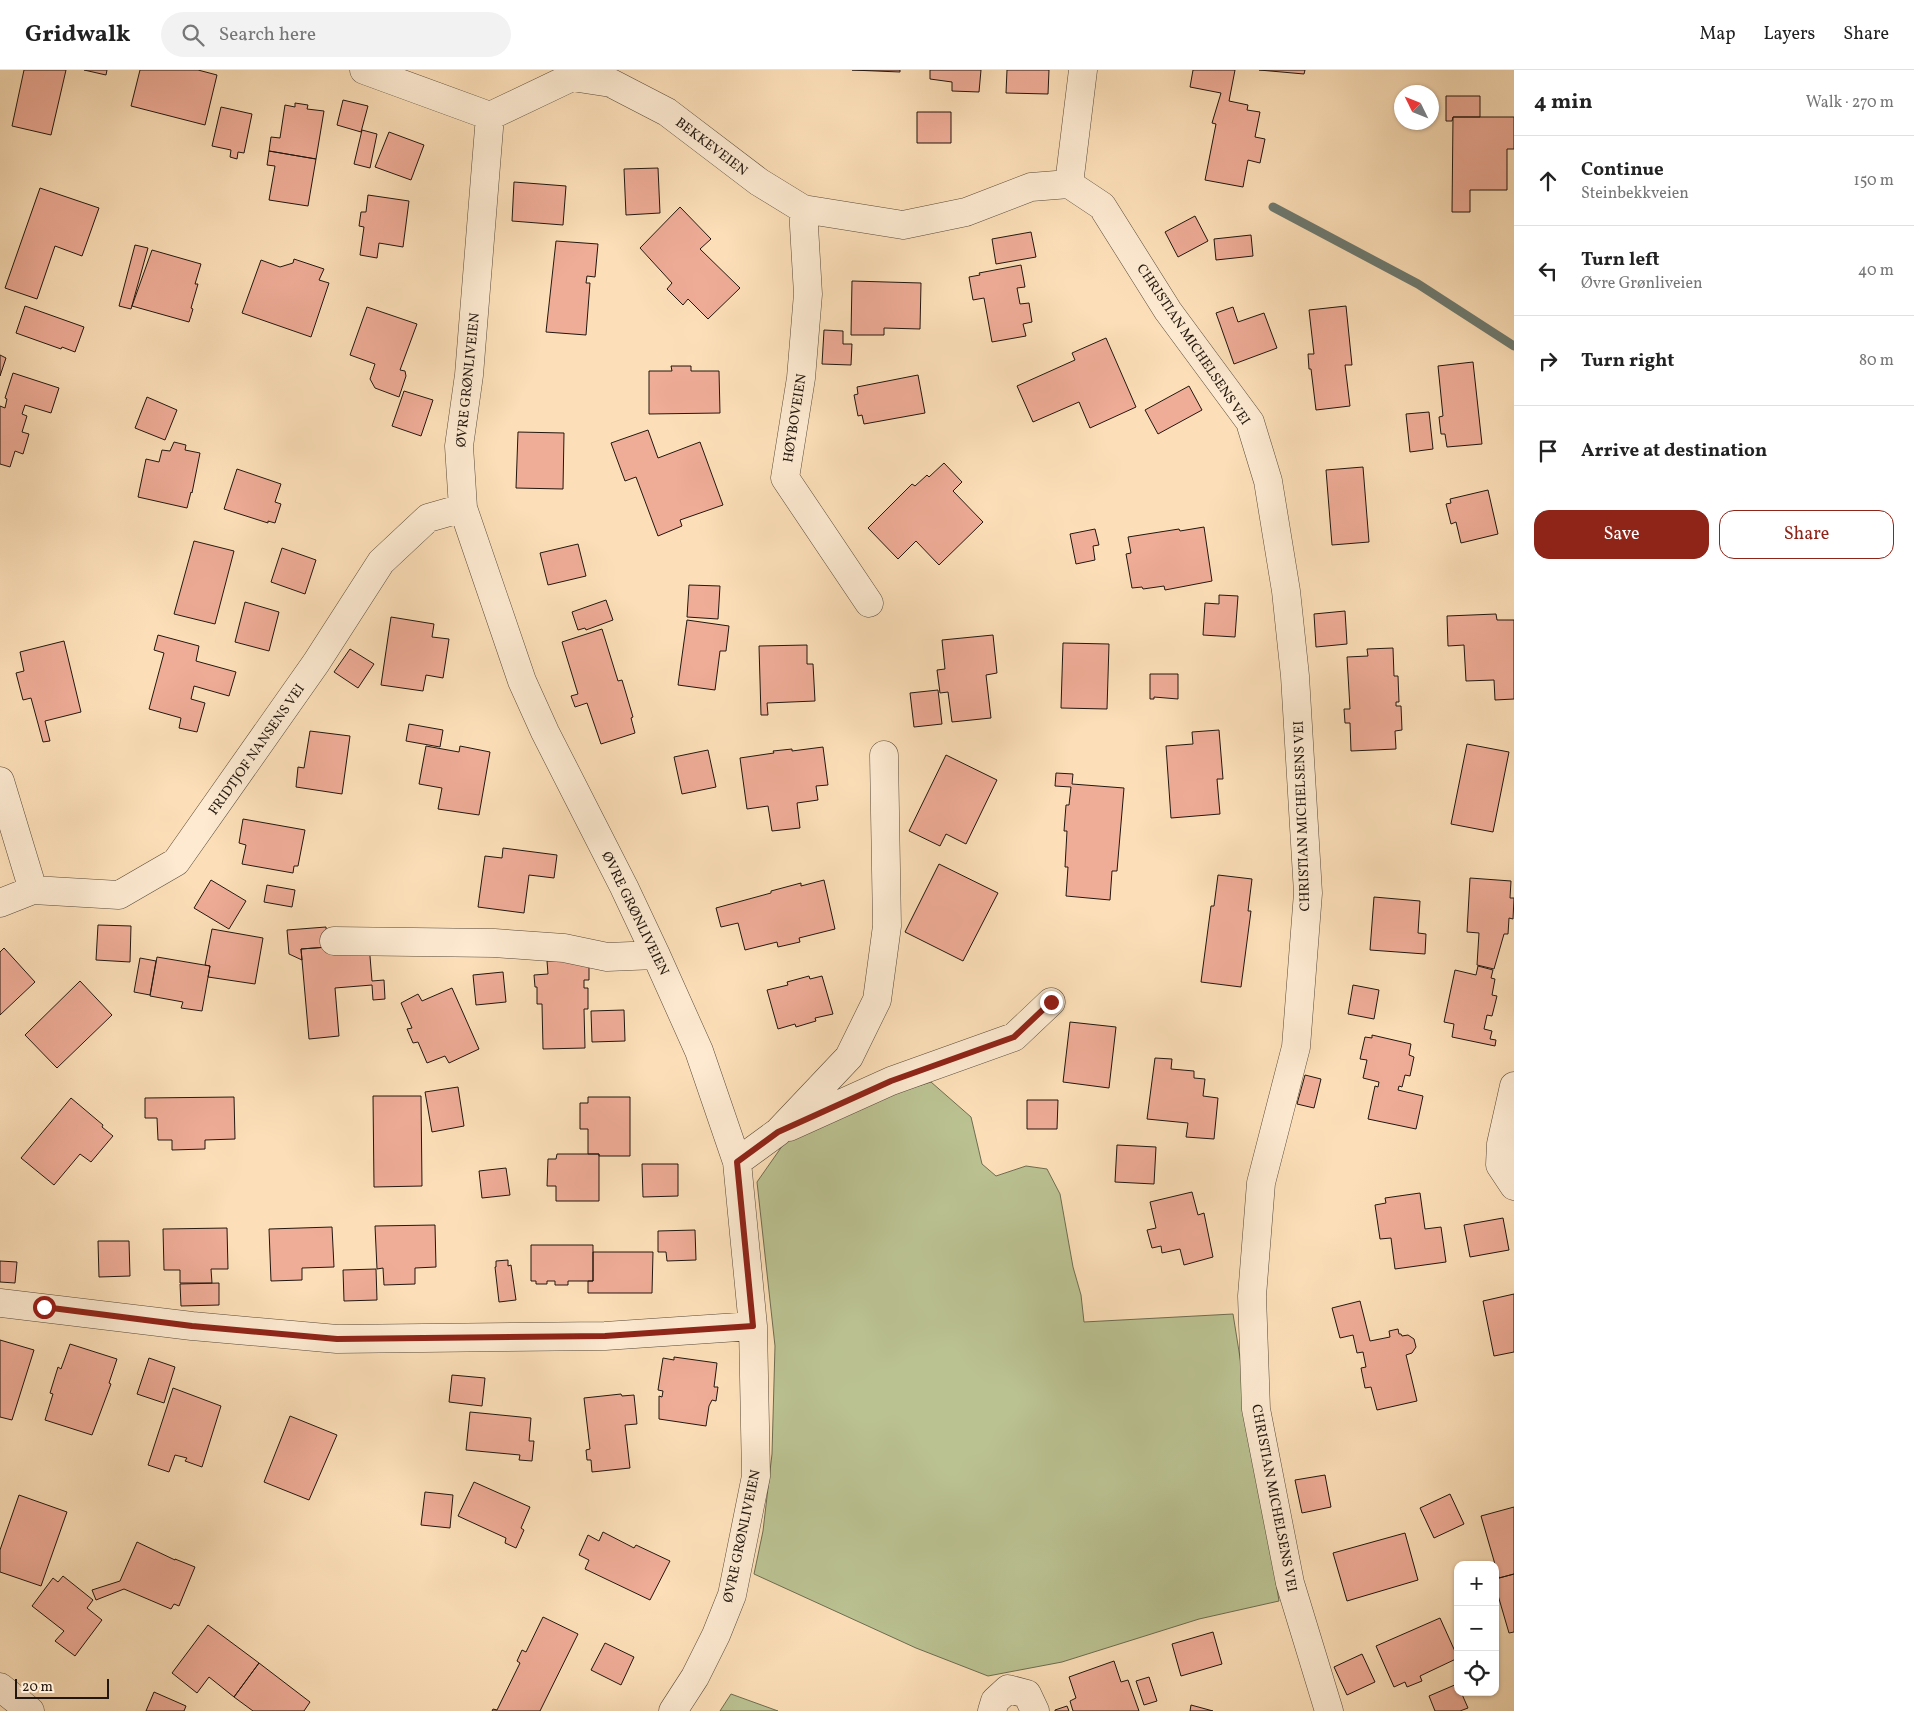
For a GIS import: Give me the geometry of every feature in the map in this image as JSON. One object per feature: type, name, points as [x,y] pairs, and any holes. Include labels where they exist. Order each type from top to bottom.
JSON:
[{"type":"street","points":[[364,70],[490,116]]},
{"type":"street","points":[[1069,184],[1083,70]]},
{"type":"street","name":"BEKKEVEIEN","points":[[490,116],[572,77],[611,83],[667,112],[759,182],[803,209],[903,225],[966,212],[1030,187],[1069,184]]},
{"type":"street","name":"ØVRE GRØNLIVEIEN","points":[[490,116],[469,375],[459,446],[463,508],[522,681],[544,732],[624,886],[699,1051],[737,1162],[753,1326],[756,1476],[729,1602],[716,1635],[695,1677],[673,1711]]},
{"type":"street","name":"CHRISTIAN MICHELSENS VEI","points":[[1069,184],[1102,206],[1168,311],[1250,422],[1268,481],[1286,591],[1295,676],[1308,894],[1296,1047],[1261,1183],[1252,1296],[1256,1409],[1290,1583],[1330,1711]]},
{"type":"street","name":"HØYBOVEIEN","points":[[803,209],[808,294],[801,378],[785,478],[869,603]]},
{"type":"street","name":"FRIDTJOF NANSENS VEI","points":[[0,903],[32,890],[119,895],[176,862],[316,662],[381,562],[428,518],[463,508]]},
{"type":"street","points":[[737,1162],[778,1132],[849,1057],[877,1000],[887,926],[884,755]]},
{"type":"street","points":[[0,781],[32,890]]},
{"type":"street","points":[[334,941],[494,943],[564,948],[607,957],[656,955]]},
{"type":"street","points":[[778,1132],[891,1081],[1014,1037],[1051,1002]]},
{"type":"street","points":[[1514,1086],[1501,1144],[1500,1165],[1514,1186]]},
{"type":"street","points":[[0,1302],[192,1326],[337,1339],[605,1336],[753,1326]]},
{"type":"street","points":[[0,1688],[30,1711]]},
{"type":"street","points":[[992,1711],[995,1701],[1008,1689],[1026,1694],[1035,1711]]},
{"type":"green space","points":[[931,1082],[971,1117],[982,1164],[996,1176],[1026,1166],[1047,1169],[1060,1194],[1073,1267],[1081,1295],[1084,1322],[1233,1314],[1279,1601],[1199,1619],[1062,1662],[988,1676],[916,1648],[754,1574],[763,1531],[772,1454],[775,1346],[757,1182],[785,1142],[863,1103]]},
{"type":"green space","points":[[731,1694],[778,1711],[720,1711]]},
{"type":"building","points":[[24,70],[66,70],[51,135],[12,126]]},
{"type":"building","points":[[84,70],[107,70],[106,75]]},
{"type":"building","points":[[140,70],[198,70],[217,75],[205,125],[131,106]]},
{"type":"building","points":[[852,70],[900,70],[900,72]]},
{"type":"building","points":[[930,70],[981,70],[979,92],[952,91],[952,82],[930,79]]},
{"type":"building","points":[[1007,70],[1049,70],[1048,94],[1006,93]]},
{"type":"building","points":[[1193,70],[1235,70],[1229,101],[1248,105],[1247,110],[1260,112],[1255,137],[1265,139],[1260,163],[1248,160],[1243,187],[1205,180],[1216,124],[1212,123],[1221,93],[1190,87]]},
{"type":"building","points":[[1259,70],[1305,70],[1304,74]]},
{"type":"building","points":[[1446,96],[1480,96],[1480,117],[1453,117],[1452,121],[1446,121]]},
{"type":"building","points":[[343,100],[368,106],[361,132],[337,125]]},
{"type":"building","points":[[295,103],[308,105],[307,109],[324,111],[316,159],[269,151],[271,137],[280,138],[285,105],[295,107]]},
{"type":"building","points":[[221,107],[252,114],[244,153],[238,152],[237,159],[230,157],[231,150],[212,146]]},
{"type":"building","points":[[917,112],[951,112],[951,143],[917,143]]},
{"type":"building","points":[[1453,117],[1514,117],[1514,149],[1507,149],[1507,190],[1470,190],[1470,212],[1452,212]]},
{"type":"building","points":[[362,130],[377,134],[370,168],[354,164]]},
{"type":"building","points":[[389,132],[424,145],[411,180],[375,167]]},
{"type":"building","points":[[269,151],[316,159],[308,206],[269,200],[275,166],[267,165]]},
{"type":"building","points":[[658,168],[660,213],[626,215],[624,169]]},
{"type":"building","points":[[514,182],[566,186],[563,225],[512,221]]},
{"type":"building","points":[[40,188],[99,208],[82,256],[55,246],[37,299],[5,288]]},
{"type":"building","points":[[368,195],[409,201],[403,247],[379,243],[377,258],[360,255],[364,227],[359,226],[361,212],[366,212]]},
{"type":"building","points":[[680,207],[711,239],[700,249],[740,288],[708,319],[688,299],[683,305],[667,289],[672,283],[640,248]]},
{"type":"building","points":[[1195,216],[1208,241],[1178,257],[1165,232]]},
{"type":"building","points":[[1031,232],[1036,257],[996,264],[992,239]]},
{"type":"building","points":[[1251,235],[1253,256],[1216,260],[1214,239]]},
{"type":"building","points":[[556,241],[598,244],[595,277],[587,276],[586,283],[590,283],[586,335],[546,332]]},
{"type":"building","points":[[135,245],[148,248],[131,309],[119,306]]},
{"type":"building","points":[[152,250],[201,264],[195,284],[198,284],[189,322],[132,306]]},
{"type":"building","points":[[294,259],[324,269],[319,280],[329,283],[311,337],[242,313],[261,260],[280,267],[293,263]]},
{"type":"building","points":[[1021,265],[1025,287],[1017,288],[1020,304],[1029,303],[1032,322],[1023,324],[1026,336],[992,342],[984,298],[973,300],[969,277],[980,275],[979,273]]},
{"type":"building","points":[[852,281],[921,283],[920,329],[884,328],[884,335],[851,335]]},
{"type":"building","points":[[25,306],[84,327],[75,352],[16,333]]},
{"type":"building","points":[[1346,306],[1352,365],[1345,365],[1350,406],[1316,410],[1311,369],[1309,369],[1308,354],[1314,354],[1309,310]]},
{"type":"building","points":[[367,307],[417,324],[400,370],[405,371],[406,376],[399,397],[375,388],[370,379],[375,364],[350,355]]},
{"type":"building","points":[[1233,307],[1238,322],[1264,313],[1277,348],[1234,364],[1216,313]]},
{"type":"building","points":[[824,330],[843,331],[843,344],[852,344],[851,365],[822,364]]},
{"type":"building","points":[[1106,338],[1136,407],[1090,428],[1079,402],[1033,422],[1017,386],[1075,360],[1072,353]]},
{"type":"building","points":[[0,355],[6,358],[0,376]]},
{"type":"building","points":[[1473,362],[1482,444],[1447,447],[1445,434],[1441,434],[1439,417],[1443,416],[1438,366]]},
{"type":"building","points":[[671,366],[691,366],[691,371],[719,371],[720,413],[649,414],[649,371],[672,371]]},
{"type":"building","points":[[13,373],[59,388],[51,413],[25,405],[22,414],[27,416],[22,432],[29,434],[23,454],[15,451],[10,467],[0,464],[0,406],[5,408],[7,399],[5,398]]},
{"type":"building","points":[[918,375],[925,413],[864,424],[862,415],[858,416],[854,395],[858,394],[857,387]]},
{"type":"building","points":[[1189,386],[1202,410],[1158,434],[1145,410]]},
{"type":"building","points":[[404,391],[433,400],[421,436],[392,426]]},
{"type":"building","points":[[147,397],[177,410],[165,440],[135,428]]},
{"type":"building","points":[[1429,412],[1433,449],[1410,452],[1406,414]]},
{"type":"building","points":[[648,430],[658,458],[700,442],[723,505],[680,520],[682,526],[658,536],[636,477],[625,481],[611,443]]},
{"type":"building","points":[[518,432],[564,433],[563,489],[516,488]]},
{"type":"building","points":[[174,442],[186,445],[185,450],[200,453],[187,508],[138,497],[146,459],[159,462],[162,450],[170,451]]},
{"type":"building","points":[[944,463],[962,482],[953,491],[983,522],[939,565],[916,541],[898,559],[868,528],[912,484],[915,486],[927,475],[929,477]]},
{"type":"building","points":[[1363,467],[1369,542],[1332,545],[1326,470]]},
{"type":"building","points":[[237,469],[281,484],[275,502],[281,504],[275,523],[268,521],[268,523],[224,509]]},
{"type":"building","points":[[1488,490],[1498,534],[1461,543],[1456,522],[1451,524],[1446,504],[1451,503],[1450,499]]},
{"type":"building","points":[[1204,527],[1212,581],[1165,590],[1164,586],[1143,589],[1142,587],[1132,588],[1126,554],[1131,553],[1128,537]]},
{"type":"building","points":[[1095,529],[1099,545],[1093,546],[1095,560],[1076,564],[1070,534]]},
{"type":"building","points":[[194,541],[234,551],[215,624],[174,614]]},
{"type":"building","points":[[578,544],[586,576],[548,585],[540,553]]},
{"type":"building","points":[[282,548],[316,560],[305,594],[271,582]]},
{"type":"building","points":[[689,585],[720,586],[718,619],[687,617]]},
{"type":"building","points":[[1219,595],[1238,596],[1235,637],[1203,635],[1205,603],[1219,604]]},
{"type":"building","points":[[606,600],[613,620],[586,630],[585,628],[578,630],[572,612]]},
{"type":"building","points":[[245,602],[279,612],[269,651],[235,642]]},
{"type":"building","points":[[1345,611],[1347,644],[1316,647],[1314,614]]},
{"type":"building","points":[[1496,614],[1497,620],[1514,620],[1514,699],[1495,700],[1494,680],[1466,681],[1464,645],[1448,646],[1447,616]]},
{"type":"building","points":[[391,617],[434,624],[432,637],[449,639],[443,678],[426,675],[423,691],[381,685]]},
{"type":"building","points":[[687,620],[729,626],[726,651],[720,651],[715,690],[678,685]]},
{"type":"building","points":[[602,629],[618,681],[622,680],[633,717],[631,718],[635,733],[601,744],[587,703],[575,707],[571,696],[578,694],[562,642]]},
{"type":"building","points":[[158,635],[199,646],[196,661],[236,672],[229,696],[194,686],[191,699],[205,703],[197,732],[179,728],[181,718],[149,709],[164,653],[154,650]]},
{"type":"building","points":[[993,635],[997,673],[986,675],[991,718],[952,722],[948,692],[940,693],[937,670],[945,669],[942,640]]},
{"type":"building","points":[[64,641],[81,712],[45,721],[50,741],[43,742],[31,698],[23,700],[16,673],[24,671],[20,652]]},
{"type":"building","points":[[1063,643],[1109,644],[1107,709],[1061,708]]},
{"type":"building","points":[[807,645],[807,664],[813,664],[815,701],[767,703],[768,715],[761,715],[759,646]]},
{"type":"building","points":[[1393,648],[1394,676],[1398,676],[1399,702],[1396,702],[1396,706],[1401,706],[1402,730],[1395,731],[1396,749],[1351,751],[1350,723],[1345,723],[1344,709],[1350,709],[1347,657],[1368,656],[1367,649]]},
{"type":"building","points":[[350,649],[374,664],[358,688],[334,672]]},
{"type":"building","points":[[1150,674],[1178,674],[1178,699],[1154,697],[1154,699],[1150,699]]},
{"type":"building","points":[[938,690],[942,724],[914,727],[910,693]]},
{"type":"building","points":[[409,724],[443,730],[440,747],[406,741]]},
{"type":"building","points":[[1219,730],[1223,779],[1217,779],[1220,814],[1171,818],[1166,746],[1193,744],[1192,732]]},
{"type":"building","points":[[310,731],[350,736],[342,794],[296,787],[298,767],[304,768]]},
{"type":"building","points":[[1467,744],[1509,752],[1493,832],[1451,824]]},
{"type":"building","points":[[426,746],[459,752],[460,746],[490,752],[479,815],[438,809],[442,788],[419,784]]},
{"type":"building","points":[[823,747],[828,785],[816,786],[818,800],[797,803],[800,828],[772,831],[768,806],[747,809],[740,758],[774,753],[773,751],[792,749],[792,751]]},
{"type":"building","points":[[708,750],[716,787],[682,794],[674,757]]},
{"type":"building","points":[[946,755],[997,780],[966,844],[946,834],[940,846],[909,831]]},
{"type":"building","points":[[1056,773],[1073,774],[1072,784],[1124,788],[1117,871],[1112,871],[1110,900],[1066,896],[1068,867],[1065,867],[1067,831],[1064,831],[1066,805],[1069,805],[1071,787],[1055,786]]},
{"type":"building","points":[[243,819],[305,830],[298,866],[294,866],[293,873],[242,864],[246,845],[239,843]]},
{"type":"building","points":[[503,848],[557,855],[554,878],[529,875],[524,913],[478,907],[485,856],[502,858]]},
{"type":"building","points":[[939,864],[998,893],[963,961],[905,932]]},
{"type":"building","points":[[1218,875],[1252,879],[1248,911],[1251,911],[1241,987],[1201,982],[1211,906],[1214,906]]},
{"type":"building","points":[[1470,878],[1511,881],[1510,898],[1514,898],[1513,919],[1509,918],[1508,934],[1504,934],[1494,969],[1477,965],[1479,933],[1467,932]]},
{"type":"building","points":[[211,880],[246,901],[229,929],[194,908]]},
{"type":"building","points":[[824,880],[835,929],[799,938],[800,942],[778,947],[777,942],[745,950],[738,923],[721,927],[716,908],[801,883],[801,886]]},
{"type":"building","points":[[267,885],[295,890],[292,907],[264,902]]},
{"type":"building","points":[[1374,897],[1420,901],[1418,933],[1426,934],[1425,954],[1370,950]]},
{"type":"building","points":[[98,925],[131,926],[130,962],[96,960]]},
{"type":"building","points":[[326,927],[328,947],[301,949],[302,960],[289,954],[287,930]]},
{"type":"building","points":[[212,929],[263,938],[255,984],[208,977],[210,966],[205,965]]},
{"type":"building","points":[[369,944],[372,981],[384,980],[385,999],[373,1000],[372,985],[335,988],[339,1036],[309,1039],[301,949]]},
{"type":"building","points":[[4,948],[35,982],[0,1015],[0,952]]},
{"type":"building","points":[[157,957],[210,966],[202,1011],[181,1008],[183,1002],[150,996]]},
{"type":"building","points":[[140,958],[156,961],[150,995],[134,992]]},
{"type":"building","points":[[589,960],[589,980],[584,980],[584,988],[588,988],[588,1009],[584,1009],[585,1048],[543,1049],[542,1004],[537,1004],[537,987],[535,987],[534,975],[548,974],[547,961]]},
{"type":"building","points":[[1478,966],[1493,970],[1491,978],[1495,979],[1492,995],[1497,996],[1492,1016],[1487,1015],[1484,1029],[1492,1031],[1490,1039],[1496,1040],[1495,1046],[1452,1037],[1454,1024],[1444,1022],[1455,970],[1476,975]]},
{"type":"building","points":[[503,972],[506,1002],[476,1005],[473,975]]},
{"type":"building","points":[[809,976],[810,979],[822,976],[833,1014],[815,1018],[816,1021],[796,1027],[795,1024],[778,1029],[767,990],[788,985],[787,982]]},
{"type":"building","points":[[80,981],[112,1015],[57,1068],[25,1035]]},
{"type":"building","points":[[1353,985],[1379,990],[1374,1019],[1348,1014]]},
{"type":"building","points":[[452,988],[479,1049],[449,1063],[445,1056],[427,1063],[418,1042],[413,1043],[407,1029],[412,1028],[401,1003],[418,994],[422,1001]]},
{"type":"building","points":[[624,1010],[625,1041],[592,1042],[591,1011]]},
{"type":"building","points":[[1070,1022],[1116,1027],[1109,1088],[1063,1082]]},
{"type":"building","points":[[1372,1035],[1411,1044],[1409,1055],[1414,1057],[1410,1076],[1405,1075],[1402,1087],[1399,1086],[1398,1090],[1423,1096],[1416,1129],[1368,1119],[1375,1086],[1378,1087],[1379,1082],[1363,1078],[1367,1060],[1360,1059],[1365,1037],[1372,1038]]},
{"type":"building","points":[[1155,1058],[1172,1059],[1171,1069],[1194,1071],[1194,1078],[1205,1079],[1203,1096],[1218,1098],[1214,1139],[1186,1137],[1188,1123],[1147,1119]]},
{"type":"building","points":[[1305,1075],[1321,1079],[1314,1108],[1297,1104]]},
{"type":"building","points":[[458,1087],[464,1126],[432,1132],[425,1092]]},
{"type":"building","points":[[373,1096],[421,1096],[422,1186],[374,1187]]},
{"type":"building","points":[[234,1097],[235,1139],[205,1140],[205,1149],[172,1150],[172,1140],[158,1140],[157,1118],[145,1118],[145,1098]]},
{"type":"building","points":[[588,1097],[630,1097],[630,1156],[588,1154],[588,1129],[580,1129],[580,1103],[588,1103]]},
{"type":"building","points":[[71,1098],[113,1136],[91,1162],[80,1154],[54,1185],[21,1158]]},
{"type":"building","points":[[1027,1100],[1058,1100],[1057,1129],[1027,1129]]},
{"type":"building","points":[[1117,1145],[1156,1147],[1154,1184],[1115,1182]]},
{"type":"building","points":[[557,1154],[599,1154],[599,1201],[556,1201],[556,1186],[547,1186],[548,1159],[556,1159]]},
{"type":"building","points":[[642,1164],[678,1164],[678,1196],[643,1197]]},
{"type":"building","points":[[506,1168],[510,1195],[482,1198],[479,1171]]},
{"type":"building","points":[[1192,1192],[1198,1215],[1204,1213],[1213,1257],[1184,1265],[1180,1249],[1162,1253],[1161,1246],[1152,1248],[1147,1230],[1156,1228],[1150,1202]]},
{"type":"building","points":[[1420,1193],[1425,1229],[1441,1227],[1446,1262],[1395,1269],[1391,1238],[1380,1239],[1375,1205],[1386,1203],[1385,1198]]},
{"type":"building","points":[[1503,1218],[1509,1250],[1470,1257],[1464,1225]]},
{"type":"building","points":[[435,1225],[436,1267],[415,1268],[415,1284],[384,1285],[383,1268],[377,1269],[375,1226]]},
{"type":"building","points":[[332,1227],[334,1267],[302,1268],[302,1280],[271,1281],[269,1229]]},
{"type":"building","points":[[227,1228],[228,1269],[211,1269],[212,1283],[180,1283],[180,1270],[164,1270],[163,1229]]},
{"type":"building","points":[[695,1230],[696,1260],[667,1261],[666,1252],[658,1252],[658,1231]]},
{"type":"building","points":[[98,1241],[129,1241],[130,1276],[99,1277]]},
{"type":"building","points":[[531,1245],[593,1245],[593,1281],[568,1281],[568,1285],[555,1285],[555,1281],[547,1281],[547,1284],[536,1284],[536,1281],[531,1281]]},
{"type":"building","points":[[593,1252],[653,1252],[652,1293],[588,1293],[588,1281],[593,1281]]},
{"type":"building","points":[[508,1260],[508,1266],[511,1265],[516,1300],[499,1302],[496,1261]]},
{"type":"building","points":[[0,1261],[17,1262],[15,1283],[0,1282]]},
{"type":"building","points":[[376,1269],[377,1300],[344,1301],[343,1270]]},
{"type":"building","points":[[219,1283],[219,1305],[181,1306],[180,1284]]},
{"type":"building","points":[[1514,1294],[1514,1352],[1494,1356],[1483,1301]]},
{"type":"building","points":[[1360,1301],[1370,1341],[1390,1337],[1389,1331],[1398,1329],[1399,1334],[1402,1336],[1408,1335],[1414,1339],[1416,1347],[1412,1353],[1406,1355],[1417,1401],[1377,1410],[1371,1387],[1365,1388],[1361,1368],[1366,1367],[1363,1352],[1357,1353],[1353,1335],[1340,1338],[1332,1308]]},
{"type":"building","points":[[0,1340],[34,1350],[12,1420],[0,1417]]},
{"type":"building","points":[[70,1344],[117,1359],[109,1383],[111,1384],[92,1435],[45,1420],[53,1394],[50,1393],[58,1367],[61,1369]]},
{"type":"building","points":[[674,1357],[717,1363],[714,1387],[718,1387],[716,1401],[712,1400],[709,1406],[706,1426],[659,1419],[659,1396],[662,1397],[663,1391],[658,1390],[663,1358],[674,1360]]},
{"type":"building","points":[[149,1358],[175,1367],[164,1403],[137,1394]]},
{"type":"building","points":[[452,1375],[485,1378],[482,1406],[449,1402]]},
{"type":"building","points":[[173,1388],[221,1406],[202,1467],[185,1461],[187,1458],[175,1455],[169,1472],[148,1465]]},
{"type":"building","points":[[621,1394],[622,1396],[634,1395],[637,1424],[625,1425],[630,1468],[592,1472],[591,1460],[587,1460],[586,1450],[590,1449],[584,1398]]},
{"type":"building","points":[[470,1412],[531,1418],[529,1441],[534,1441],[532,1461],[519,1460],[520,1455],[466,1450]]},
{"type":"building","points":[[290,1416],[337,1435],[309,1500],[264,1482]]},
{"type":"building","points":[[1325,1475],[1331,1507],[1302,1513],[1295,1480]]},
{"type":"building","points":[[474,1482],[530,1507],[521,1528],[524,1530],[516,1548],[505,1543],[506,1538],[458,1516]]},
{"type":"building","points":[[425,1492],[453,1495],[450,1528],[421,1525]]},
{"type":"building","points":[[1450,1494],[1464,1524],[1434,1538],[1420,1508]]},
{"type":"building","points":[[19,1495],[67,1512],[41,1586],[0,1572],[0,1550]]},
{"type":"building","points":[[1514,1507],[1514,1574],[1499,1578],[1499,1561],[1494,1561],[1481,1516]]},
{"type":"building","points":[[603,1532],[634,1548],[636,1545],[670,1561],[650,1600],[585,1569],[589,1560],[579,1555],[588,1535],[599,1541]]},
{"type":"building","points":[[1405,1533],[1418,1580],[1347,1601],[1333,1553]]},
{"type":"building","points":[[137,1542],[195,1567],[179,1606],[174,1604],[171,1609],[124,1589],[96,1600],[92,1590],[120,1581]]},
{"type":"building","points":[[1514,1574],[1514,1632],[1509,1633],[1499,1599],[1499,1578]]},
{"type":"building","points":[[63,1576],[93,1600],[87,1608],[102,1620],[75,1656],[55,1641],[64,1631],[32,1606],[53,1578],[58,1582]]},
{"type":"building","points":[[543,1617],[578,1634],[540,1711],[492,1711],[493,1709],[497,1710],[520,1663],[517,1661],[522,1650],[526,1652]]},
{"type":"building","points":[[1440,1618],[1454,1649],[1454,1660],[1420,1676],[1422,1681],[1407,1687],[1405,1682],[1394,1687],[1376,1646]]},
{"type":"building","points":[[208,1625],[259,1663],[234,1697],[209,1677],[197,1693],[172,1673]]},
{"type":"building","points":[[1213,1632],[1222,1664],[1181,1676],[1172,1644]]},
{"type":"building","points":[[605,1643],[634,1657],[621,1685],[591,1670]]},
{"type":"building","points":[[1362,1654],[1375,1682],[1347,1695],[1334,1667]]},
{"type":"building","points":[[1114,1661],[1121,1682],[1128,1680],[1139,1711],[1073,1711],[1070,1701],[1076,1698],[1069,1677]]},
{"type":"building","points":[[259,1663],[310,1702],[304,1711],[253,1711],[234,1697]]},
{"type":"building","points":[[1149,1677],[1157,1701],[1144,1705],[1136,1681]]},
{"type":"building","points":[[1454,1685],[1454,1696],[1463,1696],[1468,1708],[1460,1711],[1435,1711],[1429,1696]]},
{"type":"building","points":[[154,1692],[186,1706],[184,1711],[146,1711]]},
{"type":"building","points":[[1191,1705],[1213,1711],[1190,1711]]},
{"type":"building","points":[[1067,1706],[1069,1711],[1055,1711],[1055,1710]]},
{"type":"waterway","points":[[1273,207],[1418,284],[1514,346]]},
{"type":"route","points":[[44,1307],[192,1326],[337,1339],[605,1336],[753,1326],[737,1162],[778,1132],[891,1081],[1014,1037],[1051,1002]]}]
